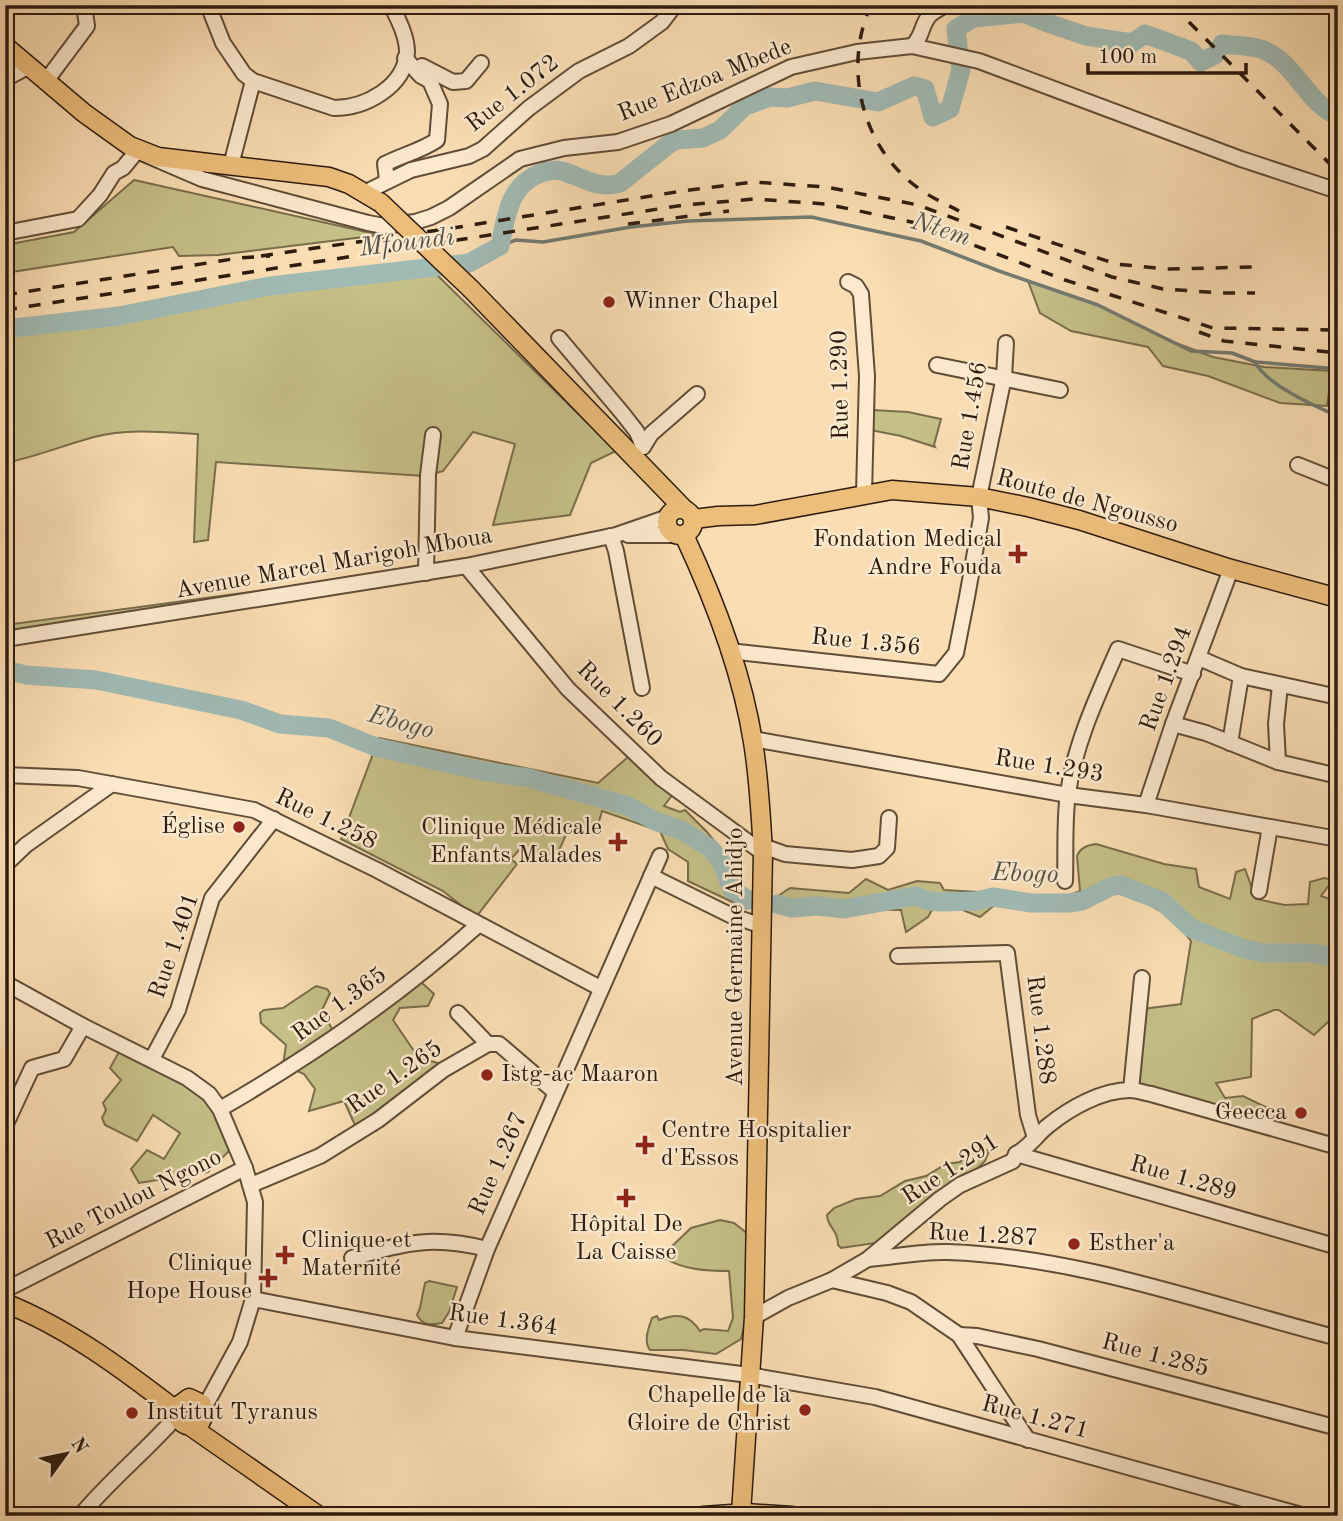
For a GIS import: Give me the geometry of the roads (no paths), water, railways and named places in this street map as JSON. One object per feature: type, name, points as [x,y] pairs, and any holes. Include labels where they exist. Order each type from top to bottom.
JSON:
[{"type":"main road","points":[[5,46],[84,113],[137,151],[158,157],[328,177],[373,198],[471,289],[645,470],[681,522]]},
{"type":"main road","name":"Route de Ngousso","points":[[681,522],[781,511],[892,490],[979,498],[1079,520],[1231,569],[1338,598]]},
{"type":"main road","name":"Avenue Germaine Ahidjo","points":[[681,522],[729,651],[752,739],[763,850],[754,1317],[741,1514]]},
{"type":"main road","points":[[5,1303],[51,1324],[145,1386],[190,1411],[224,1451],[319,1516]]},
{"type":"main road","points":[[703,1516],[792,1516]]},
{"type":"street","points":[[46,81],[88,26],[84,5]]},
{"type":"street","points":[[208,5],[223,43],[234,62],[253,81],[334,108],[346,108],[374,99],[389,87],[401,71],[407,53],[404,33],[390,5]]},
{"type":"street","name":"Rue 1.072","points":[[373,198],[387,180],[411,170],[457,159],[484,149],[529,108],[579,71],[629,46],[662,22],[675,5]]},
{"type":"street","points":[[912,46],[922,34],[930,15],[946,5]]},
{"type":"street","name":"Rue Edzoa Mbede","points":[[137,151],[202,179],[368,223],[384,226],[407,223],[431,217],[449,208],[520,159],[564,148],[618,142],[671,124],[791,67],[857,52],[912,46],[979,61],[1241,159],[1338,191]]},
{"type":"street","points":[[405,58],[453,82],[466,80],[481,63]]},
{"type":"street","points":[[387,180],[385,164],[407,153],[425,149],[437,140],[440,104],[430,81],[421,76],[405,58]]},
{"type":"street","points":[[5,79],[29,66]]},
{"type":"street","points":[[231,165],[253,81]]},
{"type":"street","points":[[5,233],[78,219],[100,195],[114,173],[123,168],[137,151]]},
{"type":"street","name":"Rue 1.290","points":[[848,282],[856,286],[861,294],[867,376],[864,494]]},
{"type":"street","points":[[559,338],[637,432],[643,447],[651,435],[697,394]]},
{"type":"street","name":"Rue 1.456","points":[[979,498],[1004,377],[1006,343]]},
{"type":"street","points":[[937,365],[1060,390]]},
{"type":"street","points":[[426,572],[428,475],[433,435]]},
{"type":"street","points":[[1298,465],[1338,481]]},
{"type":"street","name":"Rue 1.356","points":[[729,651],[939,674],[956,653],[981,518],[979,498]]},
{"type":"street","name":"Avenue Marcel Marigoh Mboua","points":[[5,639],[466,566],[681,522]]},
{"type":"street","points":[[613,536],[642,688]]},
{"type":"street","name":"Rue 1.260","points":[[466,566],[568,689],[661,778],[763,850],[785,855],[852,860],[879,856],[887,848],[889,818]]},
{"type":"street","name":"Rue 1.294","points":[[1146,805],[1231,569]]},
{"type":"street","points":[[1065,881],[1068,795],[1074,764],[1093,705],[1118,649],[1193,674]]},
{"type":"street","points":[[1199,658],[1241,676],[1338,697]]},
{"type":"street","points":[[1230,743],[1241,676]]},
{"type":"street","points":[[1278,762],[1276,724],[1280,685]]},
{"type":"street","points":[[1173,724],[1206,733],[1278,762],[1338,776]]},
{"type":"street","name":"Rue 1.293","points":[[752,739],[1338,839]]},
{"type":"street","name":"Rue 1.258","points":[[5,775],[78,778],[254,810],[377,870],[600,988]]},
{"type":"street","points":[[5,865],[12,856],[112,784]]},
{"type":"street","name":"Rue 1.401","points":[[152,1059],[178,1010],[212,898],[274,819]]},
{"type":"street","points":[[1259,891],[1270,827]]},
{"type":"street","name":"Rue 1.267","points":[[455,1338],[487,1249],[660,856]]},
{"type":"street","points":[[651,876],[730,915],[762,926]]},
{"type":"street","name":"Rue 1.365","points":[[219,1109],[282,1073],[341,1034],[444,956],[478,925]]},
{"type":"street","name":"Rue 1.288","points":[[898,956],[1007,953],[1028,1115],[1035,1138]]},
{"type":"street","points":[[1142,978],[1131,1090],[1338,1147]]},
{"type":"street","points":[[5,984],[199,1084],[219,1109],[251,1185],[256,1223],[253,1299],[240,1342],[223,1375],[190,1411],[100,1491],[80,1516]]},
{"type":"street","points":[[458,1013],[488,1044],[499,1044],[555,1092]]},
{"type":"street","points":[[5,1126],[29,1072],[38,1065],[64,1059],[83,1026]]},
{"type":"street","name":"Rue 1.265","points":[[251,1185],[320,1156],[378,1120],[443,1070],[488,1044]]},
{"type":"street","name":"Rue 1.291","points":[[832,1280],[868,1259],[940,1199],[981,1174],[1013,1161],[1016,1154],[1027,1148],[1063,1114],[1112,1093],[1131,1090]]},
{"type":"street","name":"Rue 1.289","points":[[1016,1154],[1338,1247]]},
{"type":"street","name":"Rue Toulou Ngono","points":[[5,1290],[246,1168]]},
{"type":"street","points":[[352,1258],[428,1240],[460,1242],[487,1249]]},
{"type":"street","name":"Rue 1.287","points":[[868,1259],[944,1252],[1075,1266],[1338,1338]]},
{"type":"street","points":[[754,1317],[788,1298],[832,1280],[867,1287],[911,1302],[959,1335],[1028,1440]]},
{"type":"street","name":"Rue 1.364","points":[[253,1299],[455,1338],[749,1375]]},
{"type":"street","name":"Rue 1.285","points":[[959,1335],[1038,1349],[1338,1428]]},
{"type":"street","name":"Rue 1.271","points":[[749,1375],[875,1397],[1305,1516]]},
{"type":"waterway","points":[[1024,13],[1025,5]]},
{"type":"waterway","name":"Mfoundi","points":[[5,329],[119,316],[270,286],[469,263],[500,246],[511,203],[522,185],[530,178],[557,170],[597,184],[620,183],[669,144],[677,140],[703,138],[720,130],[745,106],[770,97],[787,98],[815,91],[878,102],[914,86],[925,89],[933,117],[950,109],[961,70],[956,29],[973,18],[1024,13],[1086,36],[1132,43],[1145,34],[1191,51],[1201,62],[1215,55],[1222,44],[1261,49],[1276,57],[1318,103],[1338,116]]},
{"type":"waterway","name":"Ntem","points":[[500,246],[516,240],[543,242],[631,227],[688,221],[811,217],[921,241],[1098,305],[1191,351],[1232,353],[1255,362],[1261,371],[1280,387],[1338,416]]},
{"type":"waterway","points":[[1256,362],[1338,369]]},
{"type":"waterway","name":"Ebogo","points":[[5,670],[26,675],[96,680],[241,710],[280,724],[329,728],[376,747],[482,771],[529,778],[628,806],[655,821],[681,830],[710,848],[721,861],[732,889],[748,900]]},
{"type":"waterway","name":"Ebogo","points":[[777,904],[792,908],[818,906],[844,909],[916,896],[942,902],[976,901],[993,897],[1031,903],[1069,903],[1082,901],[1120,885],[1162,901],[1191,928],[1244,949],[1264,953],[1312,953],[1328,956],[1338,954]]},
{"type":"railway","points":[[871,5],[862,29],[858,55],[863,106],[872,130],[884,153],[901,173],[925,193],[959,211]]},
{"type":"railway","points":[[1172,5],[1338,172]]},
{"type":"railway","points":[[261,256],[753,182],[826,187],[918,205],[1112,277],[1163,289],[1255,293]]},
{"type":"railway","points":[[5,310],[684,205],[754,199],[826,204],[916,223],[1065,280],[1213,328],[1338,330]]},
{"type":"railway","points":[[628,224],[729,211]]},
{"type":"railway","points":[[1006,227],[1116,264],[1167,269],[1254,267]]},
{"type":"railway","points":[[5,295],[239,258],[270,256]]},
{"type":"railway","points":[[1199,332],[1224,341],[1338,353]]},
{"type":"place","name":"Winner Chapel","points":[[609,302]]},
{"type":"place","name":"Fondation Medical Andre Fouda","points":[[1018,554]]},
{"type":"place","name":"Église","points":[[239,827]]},
{"type":"place","name":"Clinique Médicale Enfants Malades","points":[[618,842]]},
{"type":"place","name":"Istg-ac Maaron","points":[[487,1075]]},
{"type":"place","name":"Geecca","points":[[1301,1113]]},
{"type":"place","name":"Centre Hospitalier d'Essos","points":[[645,1145]]},
{"type":"place","name":"Hôpital De La Caisse","points":[[626,1198]]},
{"type":"place","name":"Esther'a","points":[[1074,1244]]},
{"type":"place","name":"Clinique et Maternité","points":[[285,1255]]},
{"type":"place","name":"Clinique Hope House","points":[[268,1278]]},
{"type":"place","name":"Chapelle de la Gloire de Christ","points":[[805,1410]]},
{"type":"place","name":"Institut Tyranus","points":[[132,1413]]}]
